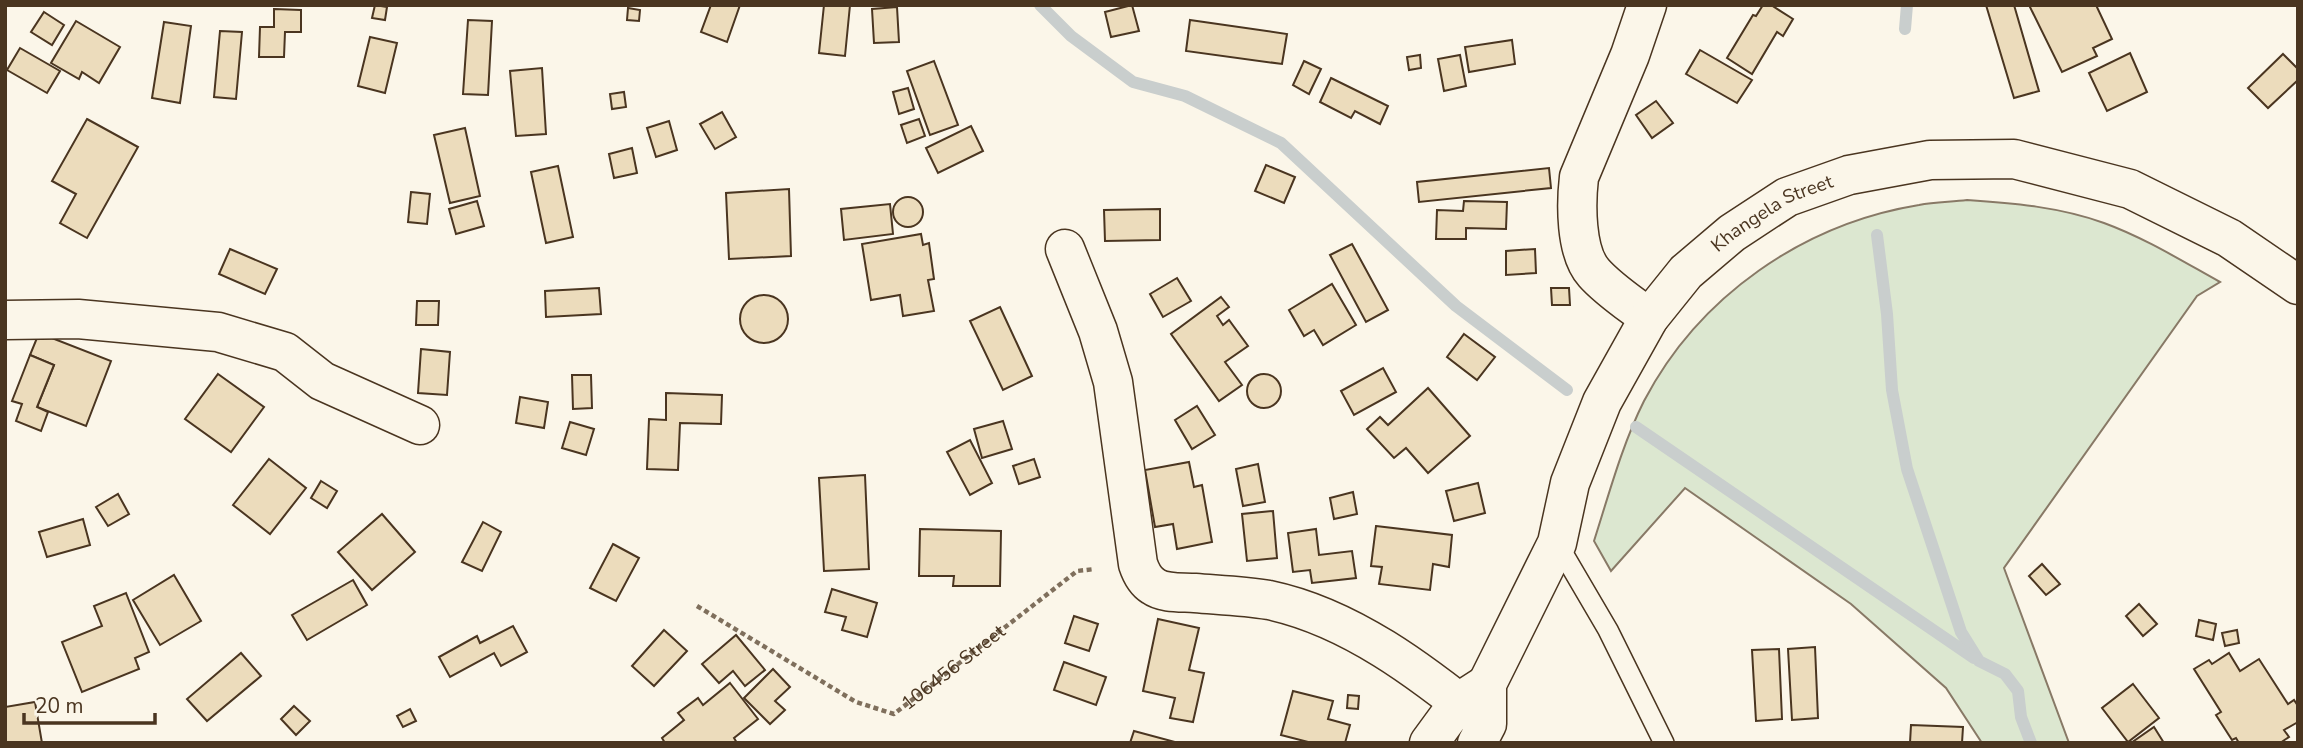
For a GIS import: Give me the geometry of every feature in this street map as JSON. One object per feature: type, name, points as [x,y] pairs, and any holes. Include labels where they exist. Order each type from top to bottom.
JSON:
[{"type":"street","points":[[1647,5],[1630,55],[1579,177],[1577,189],[1580,239],[1585,259],[1593,272],[1649,318]]},
{"type":"street","name":"Khangela Street","points":[[1429,743],[1478,713],[1557,543],[1570,483],[1602,402],[1649,318],[1695,264],[1732,233],[1787,197],[1849,175],[1930,160],[2014,159],[2130,189],[2230,237],[2298,285]]},
{"type":"street","points":[[1065,249],[1098,331],[1113,382],[1138,565],[1143,576],[1154,587],[1171,592],[1267,600],[1306,610],[1372,642],[1478,713]]},
{"type":"street","points":[[5,320],[78,319],[218,332],[285,352],[322,381],[420,425]]},
{"type":"lane","points":[[1557,543],[1608,630],[1664,743]]},
{"type":"path","name":"106456 Street","points":[[697,606],[856,702],[894,714],[1077,571],[1138,565]]},
{"type":"green space","points":[[1967,200],[2036,207],[2104,223],[2163,250],[2220,282],[2197,296],[2004,568],[2069,743],[1982,743],[1946,688],[1851,604],[1685,488],[1611,571],[1594,541],[1622,452],[1644,401],[1667,363],[1694,329],[1725,298],[1759,271],[1796,248],[1835,229],[1876,215],[1919,205]]},
{"type":"building","points":[[375,5],[387,7],[385,20],[372,18]]},
{"type":"building","points":[[711,5],[740,5],[727,42],[701,32]]},
{"type":"building","points":[[824,5],[850,5],[845,56],[819,53]]},
{"type":"building","points":[[1132,5],[1139,31],[1111,37],[1105,12]]},
{"type":"building","points":[[1763,5],[1771,5],[1793,19],[1783,36],[1777,32],[1752,74],[1727,58],[1753,15],[1756,16]]},
{"type":"building","points":[[1986,5],[2014,5],[2039,91],[2014,98]]},
{"type":"building","points":[[2029,5],[2096,5],[2112,39],[2093,48],[2097,56],[2062,72]]},
{"type":"building","points":[[897,7],[899,42],[874,43],[872,9]]},
{"type":"building","points":[[628,8],[640,10],[639,21],[627,20]]},
{"type":"building","points":[[274,9],[301,10],[301,32],[285,32],[284,57],[259,57],[260,27],[274,27]]},
{"type":"building","points":[[44,12],[64,25],[52,45],[31,32]]},
{"type":"building","points":[[468,20],[492,21],[488,95],[463,94]]},
{"type":"building","points":[[1190,20],[1287,34],[1282,64],[1186,51]]},
{"type":"building","points":[[76,21],[120,47],[99,83],[82,72],[79,79],[51,63]]},
{"type":"building","points":[[164,22],[191,26],[180,103],[152,98]]},
{"type":"building","points":[[220,31],[242,32],[236,99],[214,97]]},
{"type":"building","points":[[370,37],[397,43],[385,93],[358,86]]},
{"type":"building","points":[[1512,40],[1515,64],[1469,72],[1465,47]]},
{"type":"building","points":[[20,48],[60,71],[47,93],[7,70]]},
{"type":"building","points":[[1700,50],[1752,80],[1737,103],[1686,74]]},
{"type":"building","points":[[2130,53],[2147,92],[2107,111],[2089,73]]},
{"type":"building","points":[[2283,54],[2298,69],[2298,80],[2268,108],[2248,88]]},
{"type":"building","points":[[1420,55],[1421,68],[1409,70],[1407,57]]},
{"type":"building","points":[[1460,55],[1466,86],[1444,91],[1438,59]]},
{"type":"building","points":[[934,61],[958,125],[930,135],[907,71]]},
{"type":"building","points":[[1304,61],[1321,69],[1309,94],[1293,85]]},
{"type":"building","points":[[542,68],[546,134],[516,136],[510,71]]},
{"type":"building","points":[[1331,78],[1388,106],[1380,124],[1355,111],[1351,118],[1320,102]]},
{"type":"building","points":[[908,88],[914,109],[899,114],[893,92]]},
{"type":"building","points":[[624,92],[626,107],[612,109],[610,94]]},
{"type":"building","points":[[1656,101],[1673,123],[1652,138],[1636,115]]},
{"type":"building","points":[[722,112],[736,137],[715,149],[700,124]]},
{"type":"building","points":[[87,119],[138,147],[87,238],[60,223],[76,194],[52,181]]},
{"type":"building","points":[[919,119],[925,136],[907,143],[901,125]]},
{"type":"building","points":[[669,121],[677,150],[656,157],[647,128]]},
{"type":"building","points":[[971,126],[983,151],[938,173],[926,148]]},
{"type":"building","points":[[465,128],[480,196],[450,203],[434,135]]},
{"type":"building","points":[[632,148],[637,173],[614,178],[609,154]]},
{"type":"building","points":[[1266,165],[1295,177],[1284,203],[1255,191]]},
{"type":"building","points":[[558,166],[573,237],[546,243],[531,172]]},
{"type":"building","points":[[1549,168],[1551,188],[1419,202],[1417,182]]},
{"type":"building","points":[[789,189],[791,256],[729,259],[726,193]]},
{"type":"building","points":[[411,192],[430,194],[427,224],[408,222]]},
{"type":"building","points":[[908,197],[919,201],[923,212],[919,223],[908,227],[897,223],[893,212],[897,201]]},
{"type":"building","points":[[477,201],[484,226],[456,234],[449,209]]},
{"type":"building","points":[[1464,201],[1507,202],[1506,229],[1466,228],[1466,239],[1436,239],[1437,210],[1463,211]]},
{"type":"building","points":[[890,204],[893,234],[844,240],[841,209]]},
{"type":"building","points":[[1160,209],[1160,240],[1105,241],[1104,210]]},
{"type":"building","points":[[921,234],[923,245],[929,243],[934,279],[928,280],[934,311],[903,316],[900,295],[871,300],[862,244]]},
{"type":"building","points":[[1352,244],[1388,310],[1366,322],[1330,255]]},
{"type":"building","points":[[230,249],[277,269],[265,294],[219,274]]},
{"type":"building","points":[[1535,249],[1536,273],[1506,275],[1506,251]]},
{"type":"building","points":[[1177,278],[1191,301],[1163,317],[1150,294]]},
{"type":"building","points":[[1332,284],[1356,325],[1323,345],[1314,330],[1304,336],[1289,310]]},
{"type":"building","points":[[599,288],[601,314],[546,317],[545,291]]},
{"type":"building","points":[[1551,288],[1569,288],[1570,305],[1552,305]]},
{"type":"building","points":[[764,295],[773,296],[781,302],[787,310],[787,328],[781,336],[773,342],[764,343],[755,342],[747,336],[741,328],[740,319],[741,310],[747,302],[755,296]]},
{"type":"building","points":[[1221,297],[1229,307],[1217,316],[1223,325],[1229,320],[1248,346],[1225,362],[1242,385],[1219,401],[1171,334]]},
{"type":"building","points":[[417,301],[439,301],[438,325],[416,325]]},
{"type":"building","points":[[1000,307],[1032,376],[1003,390],[970,321]]},
{"type":"building","points":[[39,333],[111,361],[86,426],[37,407],[54,365],[30,355]]},
{"type":"building","points":[[1464,334],[1495,357],[1477,380],[1447,357]]},
{"type":"building","points":[[421,349],[450,352],[447,395],[418,393]]},
{"type":"building","points":[[30,355],[54,365],[37,407],[48,412],[41,431],[16,421],[22,404],[12,401]]},
{"type":"building","points":[[1383,368],[1396,392],[1354,415],[1341,391]]},
{"type":"building","points":[[218,374],[264,407],[231,452],[185,419]]},
{"type":"building","points":[[1264,374],[1276,379],[1281,391],[1276,403],[1264,408],[1252,403],[1247,391],[1252,379]]},
{"type":"building","points":[[572,375],[591,375],[592,408],[573,409]]},
{"type":"building","points":[[1428,388],[1470,436],[1428,473],[1406,448],[1394,458],[1367,429],[1380,417],[1388,425]]},
{"type":"building","points":[[666,393],[722,395],[721,424],[680,423],[678,470],[647,469],[649,419],[666,420]]},
{"type":"building","points":[[520,397],[548,402],[544,428],[516,423]]},
{"type":"building","points":[[1197,406],[1215,435],[1192,449],[1175,420]]},
{"type":"building","points":[[1003,421],[1012,449],[982,458],[974,429]]},
{"type":"building","points":[[570,422],[594,429],[586,455],[562,448]]},
{"type":"building","points":[[970,440],[992,483],[970,495],[947,452]]},
{"type":"building","points":[[269,459],[306,488],[270,534],[233,505]]},
{"type":"building","points":[[1034,459],[1040,477],[1019,484],[1013,466]]},
{"type":"building","points":[[1189,462],[1194,487],[1202,485],[1212,542],[1177,549],[1173,524],[1155,527],[1145,470]]},
{"type":"building","points":[[1258,464],[1265,502],[1243,506],[1236,469]]},
{"type":"building","points":[[865,475],[869,569],[824,571],[819,478]]},
{"type":"building","points":[[321,481],[337,491],[327,508],[311,498]]},
{"type":"building","points":[[1478,483],[1485,513],[1454,521],[1446,491]]},
{"type":"building","points":[[1353,492],[1357,514],[1334,519],[1330,498]]},
{"type":"building","points":[[118,494],[129,514],[108,526],[96,507]]},
{"type":"building","points":[[1273,511],[1277,558],[1247,561],[1242,514]]},
{"type":"building","points":[[382,514],[415,552],[372,590],[338,552]]},
{"type":"building","points":[[83,519],[90,545],[47,557],[39,532]]},
{"type":"building","points":[[483,522],[501,532],[482,571],[462,562]]},
{"type":"building","points":[[1376,526],[1452,535],[1449,567],[1433,564],[1430,590],[1379,584],[1382,567],[1371,566]]},
{"type":"building","points":[[920,529],[1001,531],[1000,586],[953,586],[954,576],[919,576]]},
{"type":"building","points":[[1316,529],[1319,555],[1352,551],[1356,578],[1312,583],[1310,570],[1293,572],[1288,533]]},
{"type":"building","points":[[613,544],[639,558],[616,601],[590,588]]},
{"type":"building","points":[[2042,564],[2060,584],[2046,595],[2029,576]]},
{"type":"building","points":[[174,575],[201,621],[160,645],[133,600]]},
{"type":"building","points":[[353,580],[367,605],[307,640],[292,615]]},
{"type":"building","points":[[832,589],[877,603],[867,637],[842,630],[846,617],[825,612]]},
{"type":"building","points":[[126,593],[149,652],[135,658],[139,669],[82,692],[62,642],[102,626],[94,606]]},
{"type":"building","points":[[2139,604],[2157,624],[2143,636],[2126,616]]},
{"type":"building","points":[[1074,616],[1098,624],[1089,651],[1065,643]]},
{"type":"building","points":[[1158,619],[1199,628],[1189,670],[1204,673],[1193,722],[1170,718],[1175,698],[1143,691]]},
{"type":"building","points":[[2199,620],[2216,624],[2213,640],[2196,636]]},
{"type":"building","points":[[513,626],[527,652],[501,666],[494,653],[450,677],[439,657],[477,636],[480,643]]},
{"type":"building","points":[[664,630],[687,651],[654,686],[632,666]]},
{"type":"building","points":[[2237,630],[2239,643],[2225,646],[2222,633]]},
{"type":"building","points":[[736,635],[765,670],[745,686],[733,671],[719,683],[702,664]]},
{"type":"building","points":[[1815,647],[1818,718],[1792,720],[1788,649]]},
{"type":"building","points":[[1779,649],[1782,719],[1756,721],[1752,650]]},
{"type":"building","points":[[241,653],[261,676],[207,721],[187,699]]},
{"type":"building","points":[[2229,653],[2240,671],[2259,659],[2288,704],[2294,700],[2298,706],[2298,722],[2284,730],[2289,737],[2280,743],[2239,743],[2236,738],[2232,740],[2216,715],[2221,712],[2194,669],[2209,660],[2212,664]]},
{"type":"building","points":[[1064,662],[1106,677],[1096,705],[1054,690]]},
{"type":"building","points":[[773,669],[790,687],[775,701],[785,710],[770,724],[744,698]]},
{"type":"building","points":[[730,683],[758,719],[734,738],[737,743],[665,743],[662,738],[684,720],[678,713],[698,698],[703,705]]},
{"type":"building","points":[[2133,684],[2159,718],[2128,742],[2102,708]]},
{"type":"building","points":[[1293,691],[1333,701],[1328,719],[1350,725],[1345,743],[1312,743],[1281,735]]},
{"type":"building","points":[[1348,695],[1359,696],[1358,709],[1347,708]]},
{"type":"building","points":[[35,702],[42,743],[5,743],[5,707]]},
{"type":"building","points":[[294,706],[310,721],[296,735],[281,719]]},
{"type":"building","points":[[410,709],[416,721],[403,727],[397,716]]},
{"type":"building","points":[[1911,725],[1963,727],[1962,743],[1910,743]]},
{"type":"building","points":[[2154,727],[2164,743],[2131,743]]},
{"type":"building","points":[[1134,731],[1175,742],[1175,743],[1130,743]]},
{"type":"waterway","points":[[1040,5],[1071,36],[1133,82],[1185,96],[1281,143],[1456,306],[1567,390]]},
{"type":"waterway","points":[[1905,29],[1907,5]]},
{"type":"waterway","points":[[1877,235],[1887,314],[1892,390],[1907,469],[1961,632],[1979,661],[2005,674],[2018,691],[2021,717],[2031,743]]},
{"type":"waterway","points":[[1636,427],[1974,658]]}]
